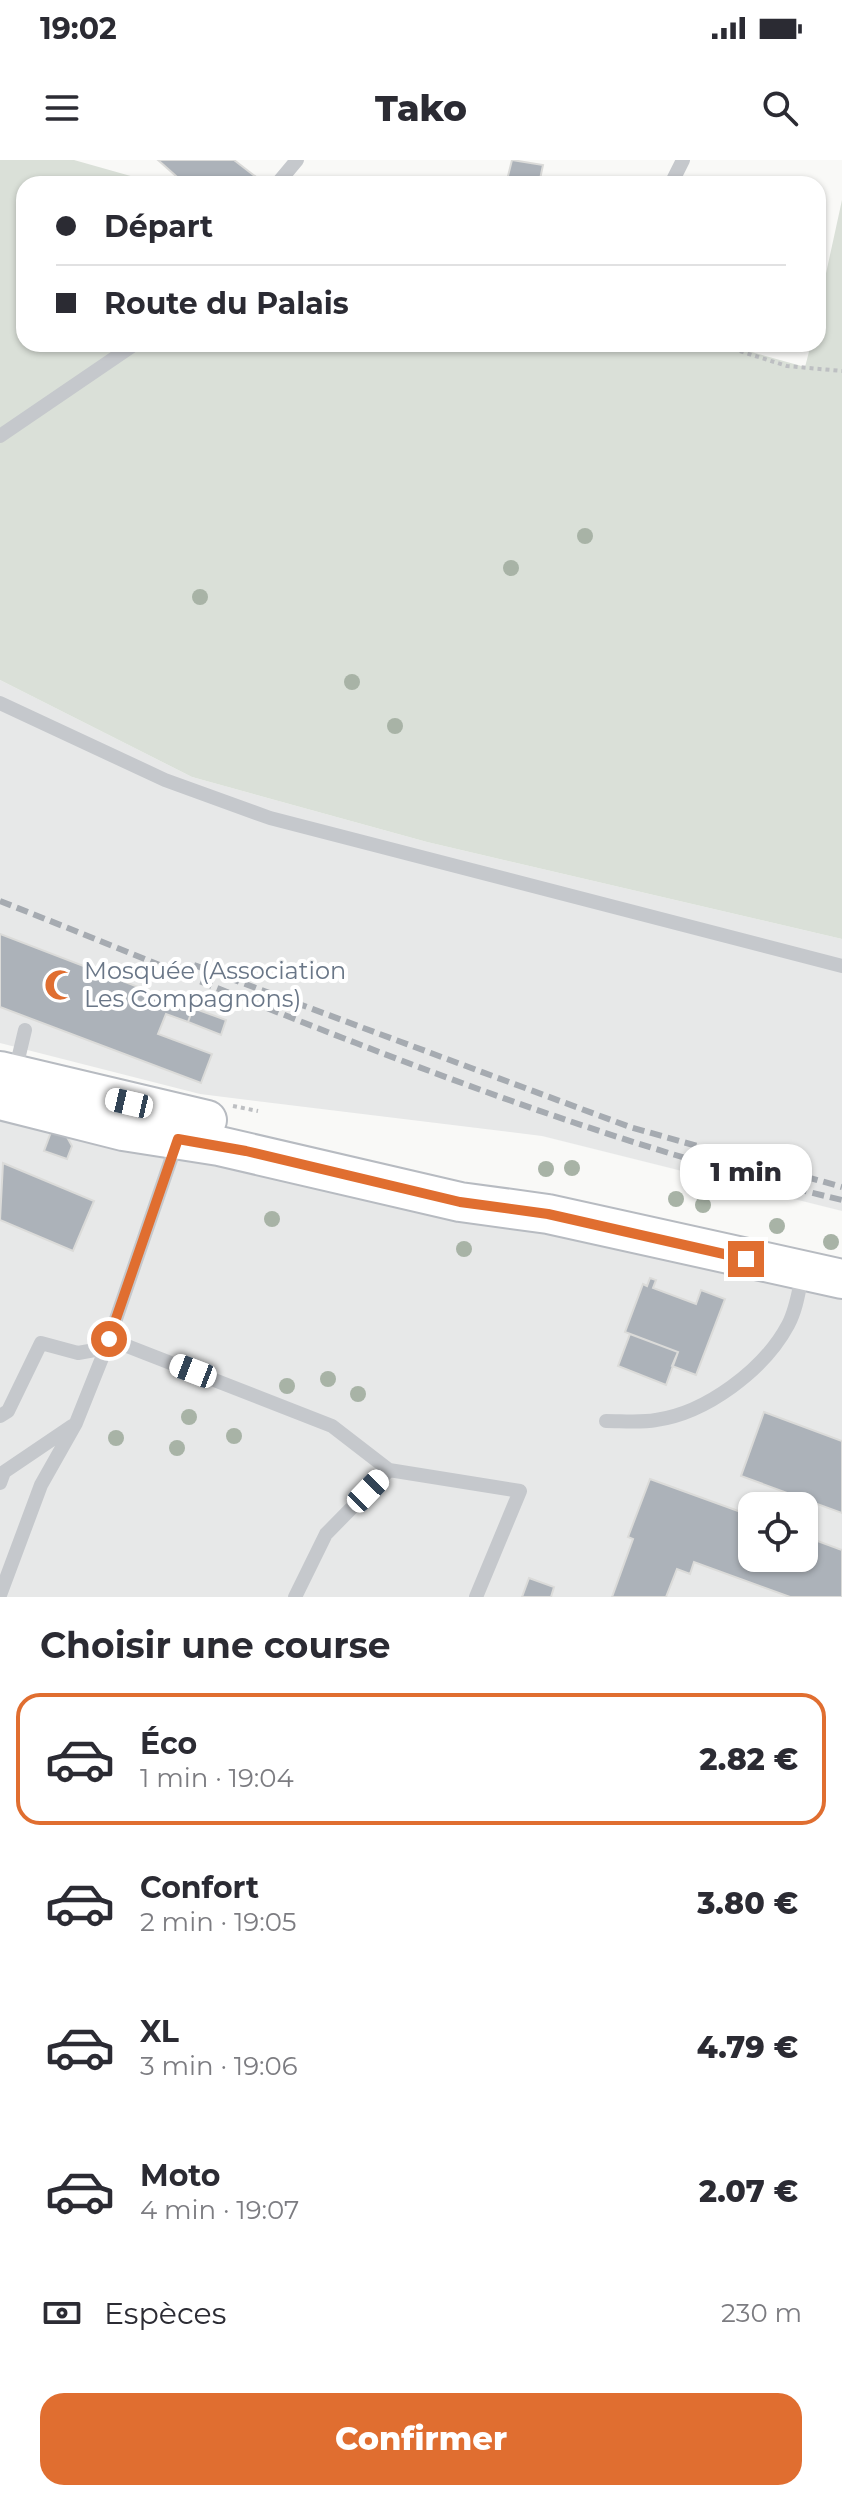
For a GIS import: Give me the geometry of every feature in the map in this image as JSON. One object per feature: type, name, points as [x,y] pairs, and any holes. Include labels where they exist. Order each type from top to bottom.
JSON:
[{"type":"main road","points":[[4,1083],[181,1127],[416,1170],[518,1199],[548,1214],[842,1279]]},
{"type":"lane","points":[[284,176],[297,160]]},
{"type":"lane","points":[[0,436],[123,352]]},
{"type":"lane","points":[[0,703],[165,780],[270,818],[842,966]]},
{"type":"lane","points":[[4,1083],[25,1030]]},
{"type":"lane","points":[[0,1595],[41,1485],[76,1423],[108,1344],[181,1127]]},
{"type":"lane","points":[[606,1421],[657,1420],[701,1405],[736,1382],[765,1355],[787,1326],[803,1271]]},
{"type":"lane","points":[[0,1416],[8,1411],[41,1343],[78,1353],[108,1344],[332,1426],[389,1470],[520,1491],[476,1597]]},
{"type":"lane","points":[[0,1483],[4,1472],[76,1423]]},
{"type":"lane","points":[[295,1597],[326,1534],[389,1470]]},
{"type":"path","points":[[742,352],[787,366],[842,371]]},
{"type":"shaded area","points":[[0,160],[74,160],[131,176],[16,176],[16,352],[752,352],[805,367],[809,352],[826,352],[826,273],[842,200],[842,939],[427,842],[192,777],[0,680]]},
{"type":"shaded area","points":[[0,680],[192,777],[427,842],[842,939],[842,1211],[542,1136],[200,1094],[0,1043]]},
{"type":"shaded area","points":[[0,1119],[842,1290],[842,1597],[0,1597]]},
{"type":"building","points":[[158,160],[234,160],[255,176],[176,176]]},
{"type":"building","points":[[512,160],[543,165],[541,176],[508,176]]},
{"type":"building","points":[[0,934],[193,1008],[188,1022],[166,1014],[158,1034],[212,1054],[201,1083],[0,1007]]},
{"type":"building","points":[[193,1008],[226,1020],[221,1035],[188,1022]]},
{"type":"building","points":[[51,1132],[67,1137],[72,1146],[67,1159],[44,1151]]},
{"type":"building","points":[[3,1163],[94,1201],[73,1251],[0,1220]]},
{"type":"building","points":[[650,1278],[656,1280],[653,1288],[696,1304],[701,1290],[725,1299],[696,1375],[672,1366],[678,1352],[625,1332],[643,1284],[647,1286]]},
{"type":"building","points":[[630,1334],[678,1352],[666,1385],[618,1366]]},
{"type":"building","points":[[764,1412],[842,1441],[842,1513],[818,1504],[818,1492],[785,1492],[741,1476]]},
{"type":"building","points":[[650,1479],[738,1511],[738,1572],[818,1572],[818,1541],[842,1550],[842,1597],[790,1597],[694,1562],[690,1574],[677,1569],[666,1597],[612,1597],[633,1539],[628,1537]]},
{"type":"building","points":[[529,1578],[554,1587],[551,1597],[522,1597]]},
{"type":"railway","points":[[0,901],[311,1026],[521,1104],[627,1140],[842,1200]]},
{"type":"railway","points":[[194,965],[630,1127],[842,1187]]},
{"type":"place","name":"Mosquée (Association Les Compagnons)","points":[[60,985]]},
{"type":"route","points":[[109,1339],[178,1139],[318,1167],[359,1180],[460,1202],[548,1214],[746,1259]]}]
